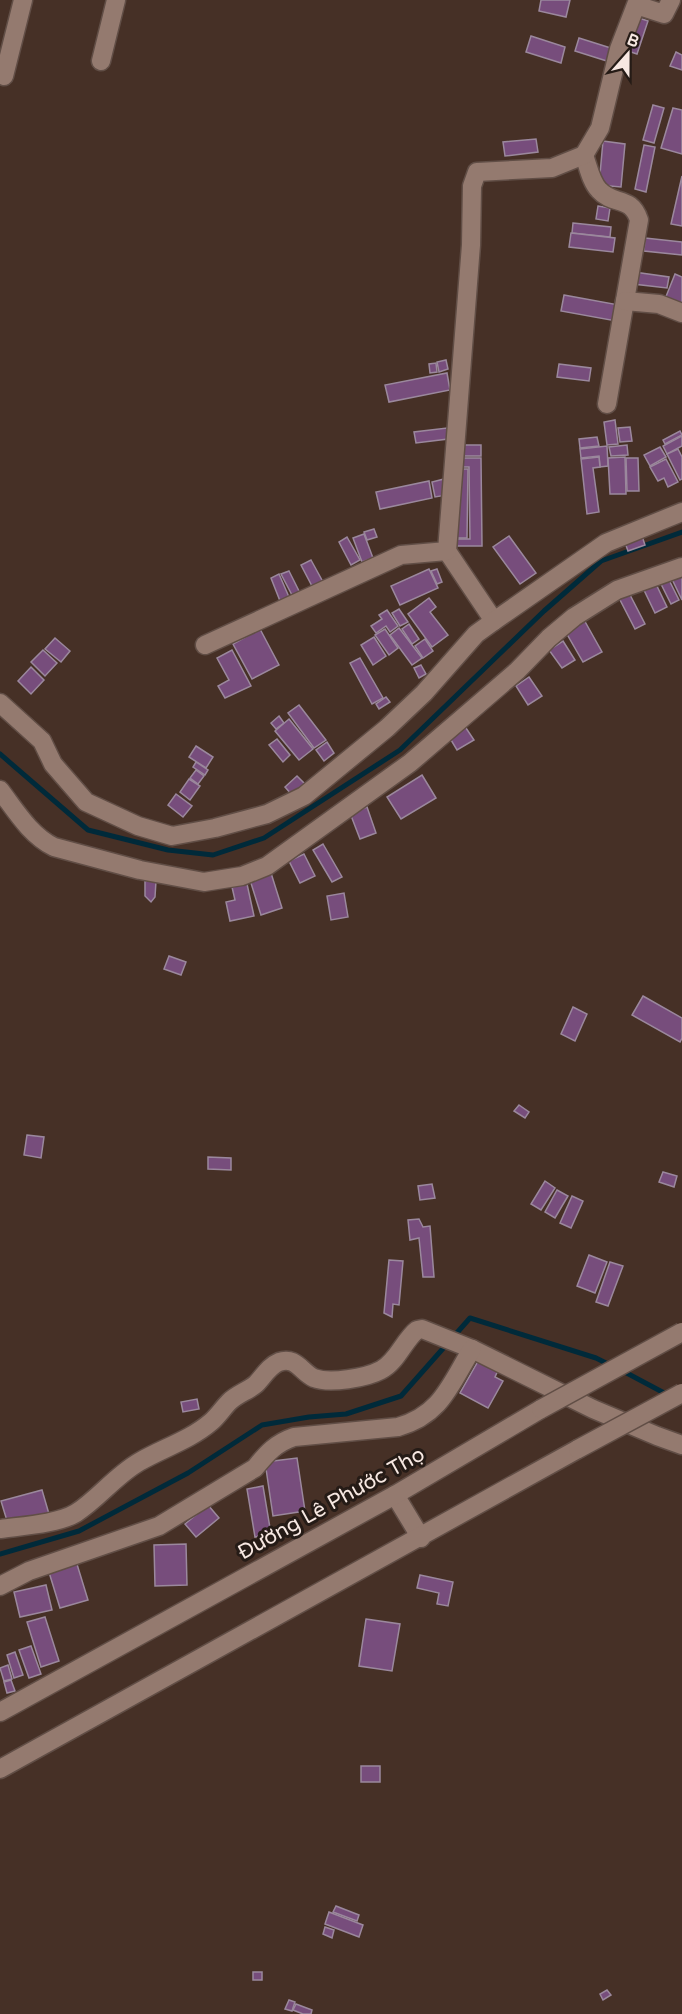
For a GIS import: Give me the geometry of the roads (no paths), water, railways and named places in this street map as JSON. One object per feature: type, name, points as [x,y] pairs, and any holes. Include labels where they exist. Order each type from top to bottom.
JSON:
[{"type":"street","points":[[3,76],[23,0]]},
{"type":"street","points":[[101,61],[116,0]]},
{"type":"street","points":[[494,621],[447,551],[471,245],[472,186],[477,172],[552,168],[584,155],[600,128],[619,49],[636,5],[664,14],[671,0]]},
{"type":"street","points":[[584,155],[598,189],[604,195],[629,204],[636,210],[639,220],[607,405]]},
{"type":"street","points":[[626,301],[658,304],[682,313]]},
{"type":"street","points":[[0,703],[42,741],[53,764],[86,802],[138,825],[172,836],[215,828],[267,814],[304,796],[387,728],[424,693],[476,634],[606,543],[682,512]]},
{"type":"street","points":[[205,645],[401,555],[447,551]]},
{"type":"street","points":[[0,790],[33,833],[41,841],[54,847],[140,870],[204,882],[242,876],[267,866],[410,763],[517,671],[549,638],[574,617],[617,590],[682,567]]},
{"type":"street","points":[[0,1529],[61,1520],[75,1514],[113,1480],[138,1463],[202,1429],[230,1401],[253,1386],[279,1362],[298,1364],[312,1377],[318,1379],[354,1378],[383,1369],[417,1330],[422,1329],[467,1348],[593,1409],[682,1445]]},
{"type":"street","name":"Đường Lê Phước Thọ","points":[[0,1712],[396,1495],[541,1409],[682,1332]]},
{"type":"street","points":[[0,1586],[29,1570],[159,1526],[255,1468],[265,1455],[283,1441],[294,1437],[398,1427],[414,1423],[437,1406],[467,1348]]},
{"type":"street","points":[[0,1769],[682,1393]]},
{"type":"street","points":[[396,1495],[421,1538]]},
{"type":"waterway","points":[[0,754],[88,830],[168,850],[213,855],[264,838],[400,750],[544,611],[601,561],[682,532]]},
{"type":"waterway","points":[[0,1554],[79,1531],[188,1473],[262,1425],[309,1417],[346,1414],[401,1396],[470,1318],[596,1358],[612,1366]]},
{"type":"waterway","points":[[621,1370],[668,1395]]}]
